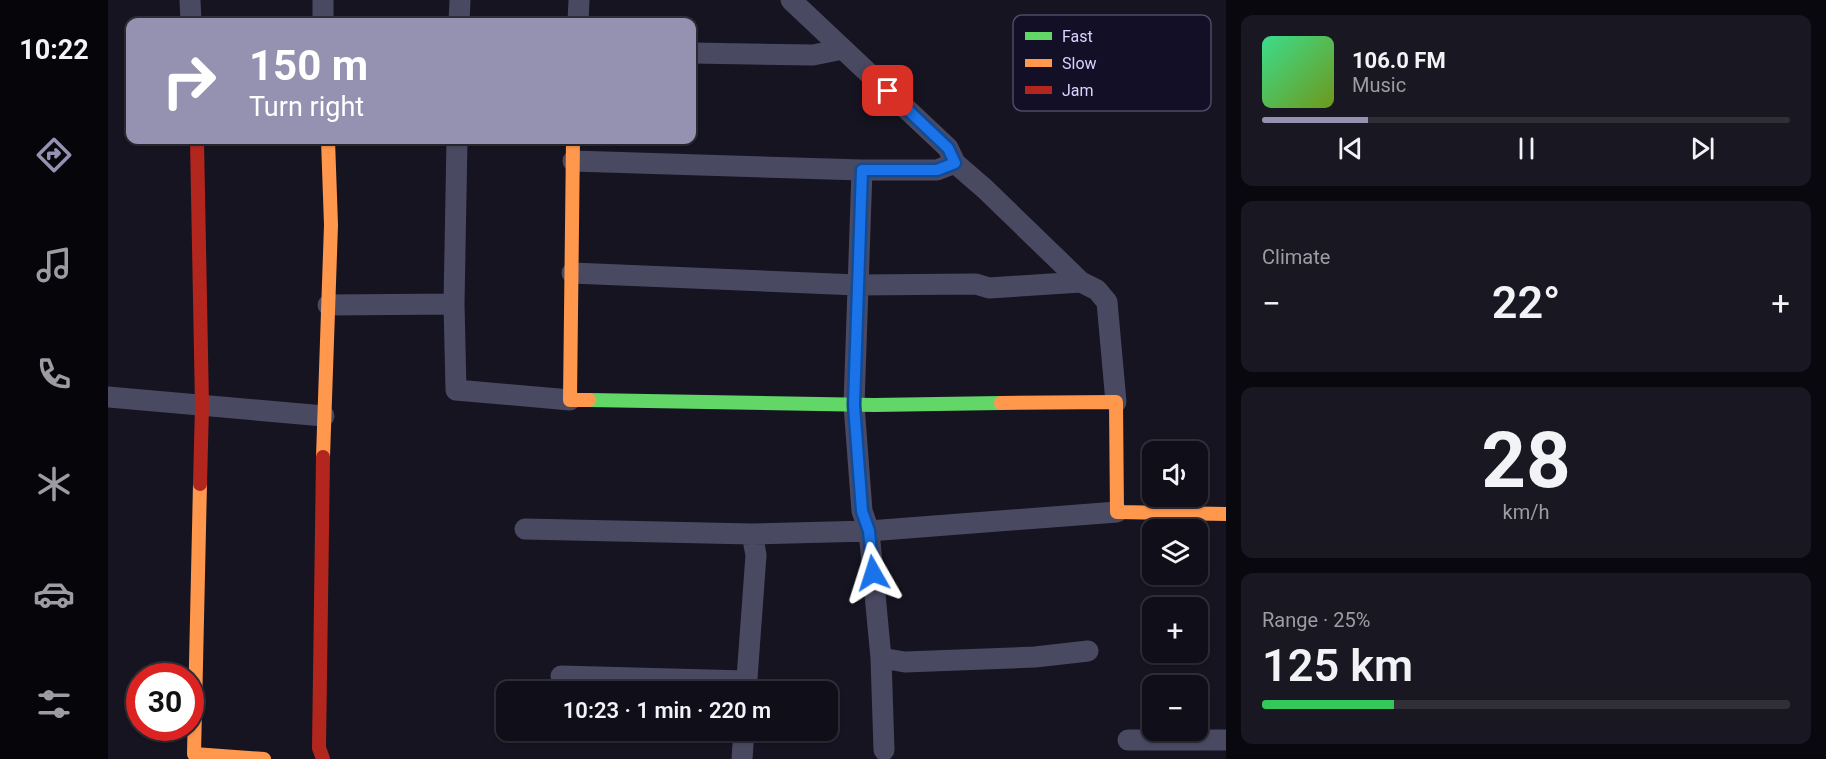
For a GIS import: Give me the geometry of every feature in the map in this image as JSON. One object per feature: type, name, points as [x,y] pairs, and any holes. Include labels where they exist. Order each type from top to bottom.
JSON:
[{"type":"street","points":[[190,0],[191,18]]},
{"type":"street","points":[[322,0],[323,18]]},
{"type":"street","points":[[459,18],[460,0]]},
{"type":"street","points":[[578,18],[579,0]]},
{"type":"street","points":[[791,0],[948,148],[955,163],[1081,282],[1097,290],[1107,302],[1116,402],[1117,512]]},
{"type":"street","points":[[696,53],[813,56],[843,49]]},
{"type":"street","points":[[197,144],[202,406],[194,754],[264,759]]},
{"type":"street","points":[[323,759],[320,748],[324,416],[331,225],[328,144]]},
{"type":"street","points":[[457,144],[454,304],[456,390],[570,400],[854,405],[1116,402]]},
{"type":"street","points":[[570,400],[573,144]]},
{"type":"street","points":[[573,161],[862,170],[937,170],[955,163]]},
{"type":"street","points":[[862,170],[854,405],[862,511],[869,531],[881,658],[884,750]]},
{"type":"street","points":[[572,273],[857,285],[976,284],[989,288],[1081,282]]},
{"type":"street","points":[[328,306],[454,304]]},
{"type":"street","points":[[108,397],[324,416]]},
{"type":"street","points":[[525,529],[753,534],[869,531],[1117,512],[1226,513]]},
{"type":"street","points":[[746,681],[756,555],[753,534]]},
{"type":"street","points":[[881,658],[905,662],[1035,657],[1088,651]]},
{"type":"street","points":[[561,676],[654,681]]},
{"type":"street","points":[[1128,740],[1226,740]]},
{"type":"street","points":[[742,759],[743,741]]},
{"type":"traffic: fast","points":[[589,400],[874,405],[1001,403]]},
{"type":"traffic: slow","points":[[323,457],[331,225],[328,144]]},
{"type":"traffic: slow","points":[[573,144],[570,400],[589,400]]},
{"type":"traffic: slow","points":[[1001,403],[1116,402],[1117,512],[1226,514]]},
{"type":"traffic: slow","points":[[200,484],[194,754],[264,759]]},
{"type":"traffic: jam","points":[[197,144],[202,406],[200,484]]},
{"type":"traffic: jam","points":[[323,457],[319,748],[323,759]]},
{"type":"route","points":[[873,573],[869,531],[862,511],[854,405],[862,170],[937,170],[955,163],[948,148],[888,91]]}]
